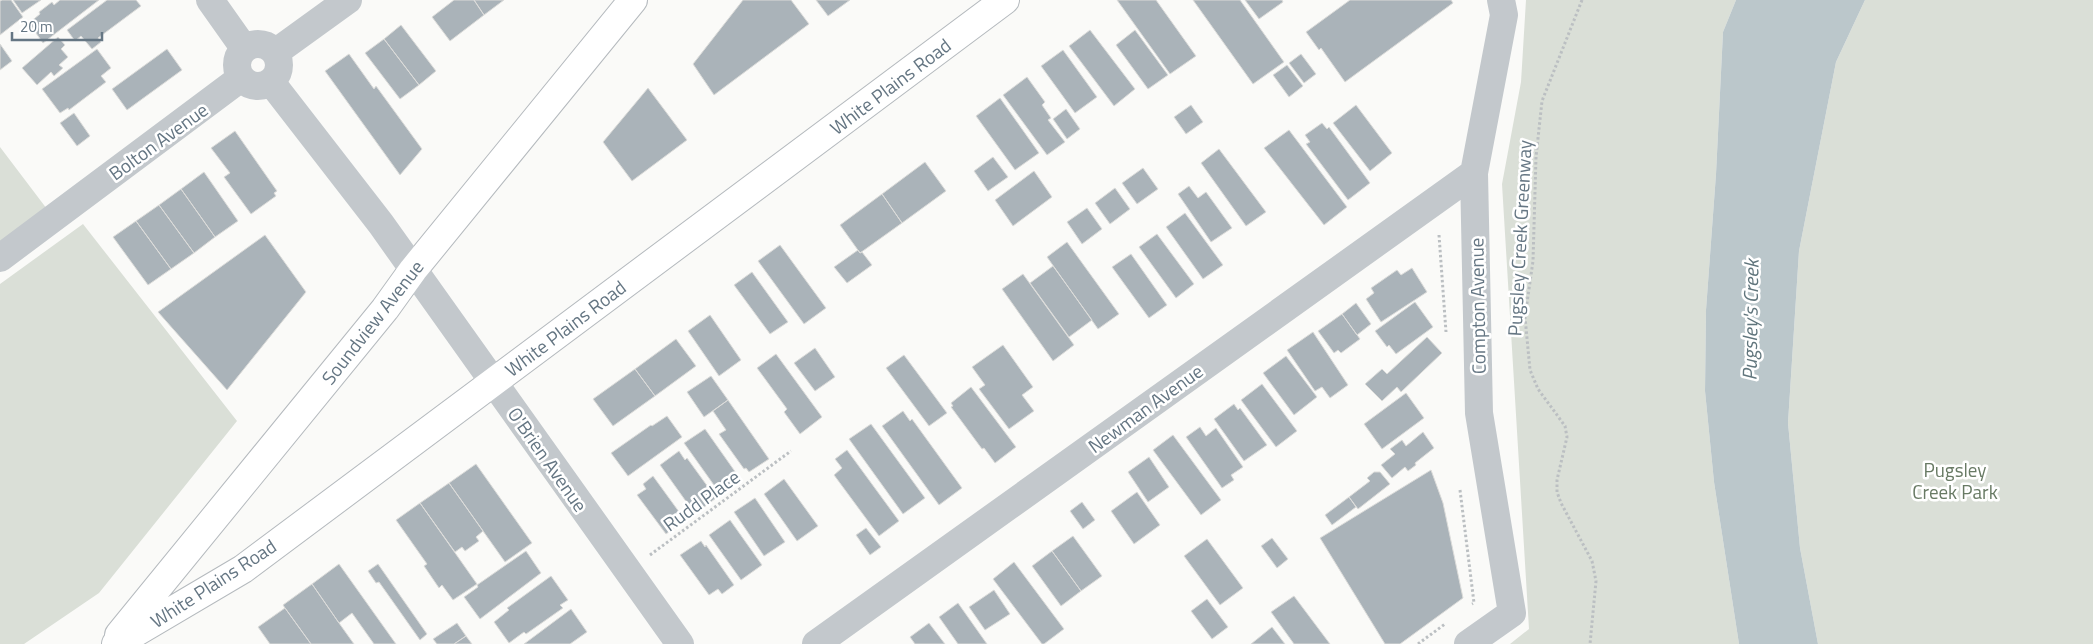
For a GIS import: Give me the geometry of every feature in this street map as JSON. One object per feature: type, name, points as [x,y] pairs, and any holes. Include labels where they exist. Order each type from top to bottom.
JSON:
[{"type":"main road","name":"Soundview Avenue","points":[[112,644],[385,309],[413,270],[633,0]]},
{"type":"main road","name":"White Plains Road","points":[[116,644],[243,569],[1006,0]]},
{"type":"street","points":[[210,0],[244,48]]},
{"type":"street","points":[[276,52],[348,0]]},
{"type":"street","name":"Compton Avenue","points":[[1468,644],[1512,612],[1479,413],[1474,172],[1504,15],[1501,0]]},
{"type":"street","points":[[259,43],[265,44],[276,52],[280,65],[276,78],[256,86],[249,84],[241,78],[237,67],[237,59],[244,48],[259,43]]},
{"type":"street","name":"Bolton Avenue","points":[[0,258],[241,78]]},
{"type":"street","name":"O'Brien Avenue","points":[[270,82],[381,224],[680,644]]},
{"type":"street","name":"Newman Avenue","points":[[816,644],[1474,172]]},
{"type":"path","name":"Pugsley Creek Greenway","points":[[1582,0],[1542,101],[1536,157],[1533,261],[1525,317],[1530,370],[1538,389],[1565,426],[1567,437],[1557,480],[1558,492],[1561,503],[1592,561],[1596,581],[1590,644]]},
{"type":"path","name":"Rudd Place","points":[[628,571],[791,451]]},
{"type":"path","points":[[1459,484],[1474,603],[1467,608]]},
{"type":"path","points":[[1418,644],[1446,623]]},
{"type":"green space","points":[[1526,0],[1736,0],[1723,32],[1716,174],[1706,310],[1705,391],[1714,482],[1739,644],[1510,644],[1529,629],[1502,184],[1521,82]]},
{"type":"green space","name":"Pugsley Creek Park","points":[[1865,0],[2093,0],[2093,644],[1818,644],[1800,548],[1788,423],[1799,251],[1836,62]]},
{"type":"green space","points":[[0,147],[50,213],[0,249]]},
{"type":"green space","points":[[83,224],[237,421],[99,593],[24,644],[0,644],[0,284]]},
{"type":"water","name":"Pugsley's Creek","points":[[1736,0],[1865,0],[1836,62],[1799,251],[1788,423],[1800,548],[1818,644],[1739,644],[1714,482],[1705,391],[1706,310],[1716,174],[1723,32]]},
{"type":"building","points":[[11,0],[23,17],[0,35],[0,1]]},
{"type":"building","points":[[13,0],[41,0],[22,13]]},
{"type":"building","points":[[60,0],[99,0],[43,43],[29,23],[52,2],[54,5]]},
{"type":"building","points":[[107,0],[136,0],[141,6],[98,38],[101,42],[92,49],[81,36],[75,41],[67,30]]},
{"type":"building","points":[[454,0],[474,0],[484,15],[450,41],[432,17]]},
{"type":"building","points":[[474,0],[504,0],[484,15]]},
{"type":"building","points":[[743,0],[791,0],[809,24],[714,95],[693,64]]},
{"type":"building","points":[[816,0],[850,0],[828,16]]},
{"type":"building","points":[[1117,0],[1156,0],[1196,56],[1170,74]]},
{"type":"building","points":[[1193,0],[1240,0],[1284,62],[1253,84]]},
{"type":"building","points":[[1245,0],[1282,0],[1283,2],[1259,19]]},
{"type":"building","points":[[1350,0],[1451,0],[1453,3],[1345,82],[1321,48],[1319,50],[1306,32]]},
{"type":"building","points":[[401,25],[436,71],[419,85],[384,39]]},
{"type":"building","points":[[1090,30],[1135,89],[1114,106],[1069,46]]},
{"type":"building","points":[[1135,30],[1168,75],[1148,89],[1116,45]]},
{"type":"building","points":[[58,37],[65,45],[61,49],[68,57],[59,65],[63,68],[54,76],[51,72],[37,85],[22,68]]},
{"type":"building","points":[[384,39],[419,85],[400,99],[365,53]]},
{"type":"building","points":[[0,44],[12,61],[0,70]]},
{"type":"building","points":[[97,49],[111,68],[101,76],[106,82],[69,110],[68,108],[60,113],[42,89]]},
{"type":"building","points":[[167,49],[182,70],[127,110],[112,89]]},
{"type":"building","points":[[1063,50],[1097,97],[1075,113],[1041,66]]},
{"type":"building","points":[[349,54],[374,89],[376,86],[422,149],[400,175],[325,71]]},
{"type":"building","points":[[1301,54],[1316,74],[1304,83],[1289,63]]},
{"type":"building","points":[[1287,65],[1303,86],[1289,97],[1273,75]]},
{"type":"building","points":[[1027,77],[1045,102],[1042,105],[1051,118],[1048,120],[1065,142],[1047,155],[1003,95]]},
{"type":"building","points":[[648,88],[687,140],[632,181],[603,142]]},
{"type":"building","points":[[1000,98],[1039,153],[1015,170],[976,116]]},
{"type":"building","points":[[1191,105],[1203,122],[1186,134],[1174,117]]},
{"type":"building","points":[[1356,105],[1392,153],[1370,171],[1333,123]]},
{"type":"building","points":[[1066,109],[1080,129],[1067,139],[1053,119]]},
{"type":"building","points":[[74,113],[90,136],[77,146],[60,123]]},
{"type":"building","points":[[1322,123],[1327,129],[1329,127],[1370,183],[1348,200],[1306,144],[1310,142],[1305,135]]},
{"type":"building","points":[[1289,130],[1347,207],[1324,225],[1264,148]]},
{"type":"building","points":[[235,131],[277,191],[274,193],[276,196],[251,214],[224,177],[230,173],[211,148]]},
{"type":"building","points":[[1219,149],[1266,212],[1246,226],[1201,163]]},
{"type":"building","points":[[993,157],[1008,177],[988,191],[974,171]]},
{"type":"building","points":[[925,162],[946,191],[902,223],[882,194]]},
{"type":"building","points":[[1143,168],[1158,189],[1137,204],[1122,183]]},
{"type":"building","points":[[1034,171],[1052,197],[1013,226],[995,200]]},
{"type":"building","points":[[204,172],[238,221],[215,237],[181,189]]},
{"type":"building","points":[[1189,186],[1198,198],[1206,192],[1232,228],[1211,242],[1178,194]]},
{"type":"building","points":[[1115,188],[1130,209],[1110,224],[1095,203]]},
{"type":"building","points":[[181,189],[215,237],[194,253],[159,205]]},
{"type":"building","points":[[882,194],[902,223],[860,253],[840,225]]},
{"type":"building","points":[[159,205],[194,253],[171,269],[136,221]]},
{"type":"building","points":[[1087,208],[1102,229],[1082,244],[1067,222]]},
{"type":"building","points":[[1185,213],[1223,265],[1203,279],[1166,227]]},
{"type":"building","points":[[136,221],[171,269],[148,285],[113,237]]},
{"type":"building","points":[[1157,234],[1194,284],[1176,298],[1139,247]]},
{"type":"building","points":[[265,235],[306,292],[227,390],[158,312]]},
{"type":"building","points":[[1067,242],[1119,314],[1098,329],[1047,257]]},
{"type":"building","points":[[780,245],[826,308],[804,324],[758,261]]},
{"type":"building","points":[[858,250],[860,253],[862,252],[872,265],[847,283],[834,267]]},
{"type":"building","points":[[1131,254],[1167,305],[1149,318],[1112,267]]},
{"type":"building","points":[[1053,266],[1092,320],[1069,337],[1030,283]]},
{"type":"building","points":[[1412,268],[1427,292],[1381,322],[1366,299],[1374,293],[1371,288],[1397,270],[1401,275]]},
{"type":"building","points":[[752,272],[788,322],[770,334],[734,285]]},
{"type":"building","points":[[1023,274],[1074,345],[1053,361],[1002,289]]},
{"type":"building","points":[[1415,302],[1433,327],[1396,354],[1389,345],[1387,347],[1375,331]]},
{"type":"building","points":[[1356,303],[1371,324],[1357,335],[1342,314]]},
{"type":"building","points":[[1342,314],[1360,339],[1341,353],[1338,350],[1334,353],[1318,331]]},
{"type":"building","points":[[710,315],[741,360],[719,376],[688,331]]},
{"type":"building","points":[[1313,332],[1348,385],[1330,398],[1322,387],[1315,391],[1287,350]]},
{"type":"building","points":[[1427,337],[1442,353],[1401,392],[1397,387],[1382,401],[1365,384],[1382,369],[1387,374]]},
{"type":"building","points":[[676,339],[696,366],[655,396],[635,369]]},
{"type":"building","points":[[1003,345],[1033,387],[1022,395],[1034,411],[1009,429],[979,389],[985,385],[972,367]]},
{"type":"building","points":[[815,348],[835,377],[815,391],[794,363]]},
{"type":"building","points":[[776,354],[822,417],[800,434],[784,412],[787,409],[757,368]]},
{"type":"building","points":[[904,355],[947,413],[929,426],[886,368]]},
{"type":"building","points":[[1286,356],[1317,397],[1294,415],[1263,373]]},
{"type":"building","points":[[635,369],[655,396],[613,426],[593,399]]},
{"type":"building","points":[[711,376],[728,400],[704,417],[687,392]]},
{"type":"building","points":[[1262,384],[1297,431],[1276,447],[1241,400]]},
{"type":"building","points":[[971,387],[1016,447],[995,463],[984,448],[982,449],[951,407],[953,406],[951,403]]},
{"type":"building","points":[[1406,393],[1424,418],[1382,449],[1364,424]]},
{"type":"building","points":[[728,400],[769,459],[749,472],[746,468],[744,469],[719,434],[726,430],[713,411]]},
{"type":"building","points":[[1234,404],[1238,410],[1240,408],[1267,445],[1244,461],[1214,419]]},
{"type":"building","points":[[903,411],[910,421],[912,419],[962,488],[939,505],[882,426]]},
{"type":"building","points":[[667,416],[682,437],[628,476],[611,453]]},
{"type":"building","points":[[871,424],[925,498],[903,514],[849,439]]},
{"type":"building","points":[[1200,427],[1206,436],[1216,428],[1243,467],[1231,475],[1234,480],[1222,488],[1186,437]]},
{"type":"building","points":[[705,429],[741,480],[721,495],[684,443]]},
{"type":"building","points":[[1423,432],[1434,448],[1408,471],[1405,467],[1392,478],[1381,465],[1395,454],[1390,449],[1402,440],[1406,446]]},
{"type":"building","points":[[1173,435],[1221,500],[1201,515],[1153,450]]},
{"type":"building","points":[[847,450],[899,521],[879,536],[834,475],[842,468],[835,459]]},
{"type":"building","points":[[679,451],[685,460],[687,458],[716,498],[695,514],[660,465]]},
{"type":"building","points":[[1149,457],[1169,487],[1148,502],[1128,472]]},
{"type":"building","points":[[476,464],[532,543],[505,562],[449,483]]},
{"type":"building","points":[[1431,470],[1443,503],[1463,598],[1400,644],[1385,644],[1320,538]]},
{"type":"building","points":[[1374,472],[1380,472],[1390,484],[1358,509],[1349,497],[1370,481],[1367,478]]},
{"type":"building","points":[[653,476],[685,520],[666,534],[637,495],[646,489],[643,484]]},
{"type":"building","points":[[784,479],[818,526],[797,541],[764,494]]},
{"type":"building","points":[[449,483],[483,531],[476,537],[479,541],[465,551],[462,547],[455,552],[420,503]]},
{"type":"building","points":[[1137,492],[1160,525],[1134,544],[1111,511]]},
{"type":"building","points":[[1349,497],[1356,507],[1332,525],[1325,515]]},
{"type":"building","points":[[755,498],[785,542],[764,556],[734,512]]},
{"type":"building","points":[[1082,502],[1095,520],[1083,529],[1070,511]]},
{"type":"building","points":[[420,503],[477,584],[453,600],[442,585],[439,588],[424,566],[427,564],[396,520]]},
{"type":"building","points":[[730,520],[762,565],[741,580],[709,535]]},
{"type":"building","points":[[866,528],[881,547],[870,555],[856,535]]},
{"type":"building","points":[[1073,536],[1102,576],[1081,591],[1052,551]]},
{"type":"building","points":[[1272,538],[1288,559],[1277,568],[1261,546]]},
{"type":"building","points":[[1207,539],[1243,588],[1220,605],[1184,556]]},
{"type":"building","points":[[701,541],[705,547],[706,545],[734,585],[722,594],[718,589],[709,595],[680,555]]},
{"type":"building","points":[[526,551],[541,573],[480,619],[464,597],[478,587],[477,585]]},
{"type":"building","points":[[1052,551],[1081,591],[1061,606],[1032,566]]},
{"type":"building","points":[[1014,562],[1064,629],[1044,644],[1042,644],[993,579]]},
{"type":"building","points":[[339,564],[396,644],[374,644],[352,613],[339,623],[312,584]]},
{"type":"building","points":[[378,564],[427,634],[420,640],[379,582],[376,583],[368,571]]},
{"type":"building","points":[[551,576],[568,600],[560,605],[563,608],[526,634],[524,632],[509,643],[494,622],[509,610],[507,608]]},
{"type":"building","points":[[312,584],[354,644],[311,644],[285,608],[283,605]]},
{"type":"building","points":[[994,590],[1010,614],[985,630],[969,607]]},
{"type":"building","points":[[1294,596],[1330,644],[1294,644],[1271,612]]},
{"type":"building","points":[[1207,599],[1228,627],[1212,639],[1191,611]]},
{"type":"building","points":[[958,603],[987,644],[958,644],[939,617]]},
{"type":"building","points":[[285,608],[311,644],[270,644],[258,627]]},
{"type":"building","points":[[571,609],[587,632],[570,644],[524,644]]},
{"type":"building","points":[[457,623],[466,636],[454,644],[437,644],[433,639]]},
{"type":"building","points":[[929,623],[945,644],[915,644],[910,637]]},
{"type":"building","points":[[1272,627],[1285,644],[1251,644]]},
{"type":"building","points":[[466,636],[472,644],[454,644]]}]
